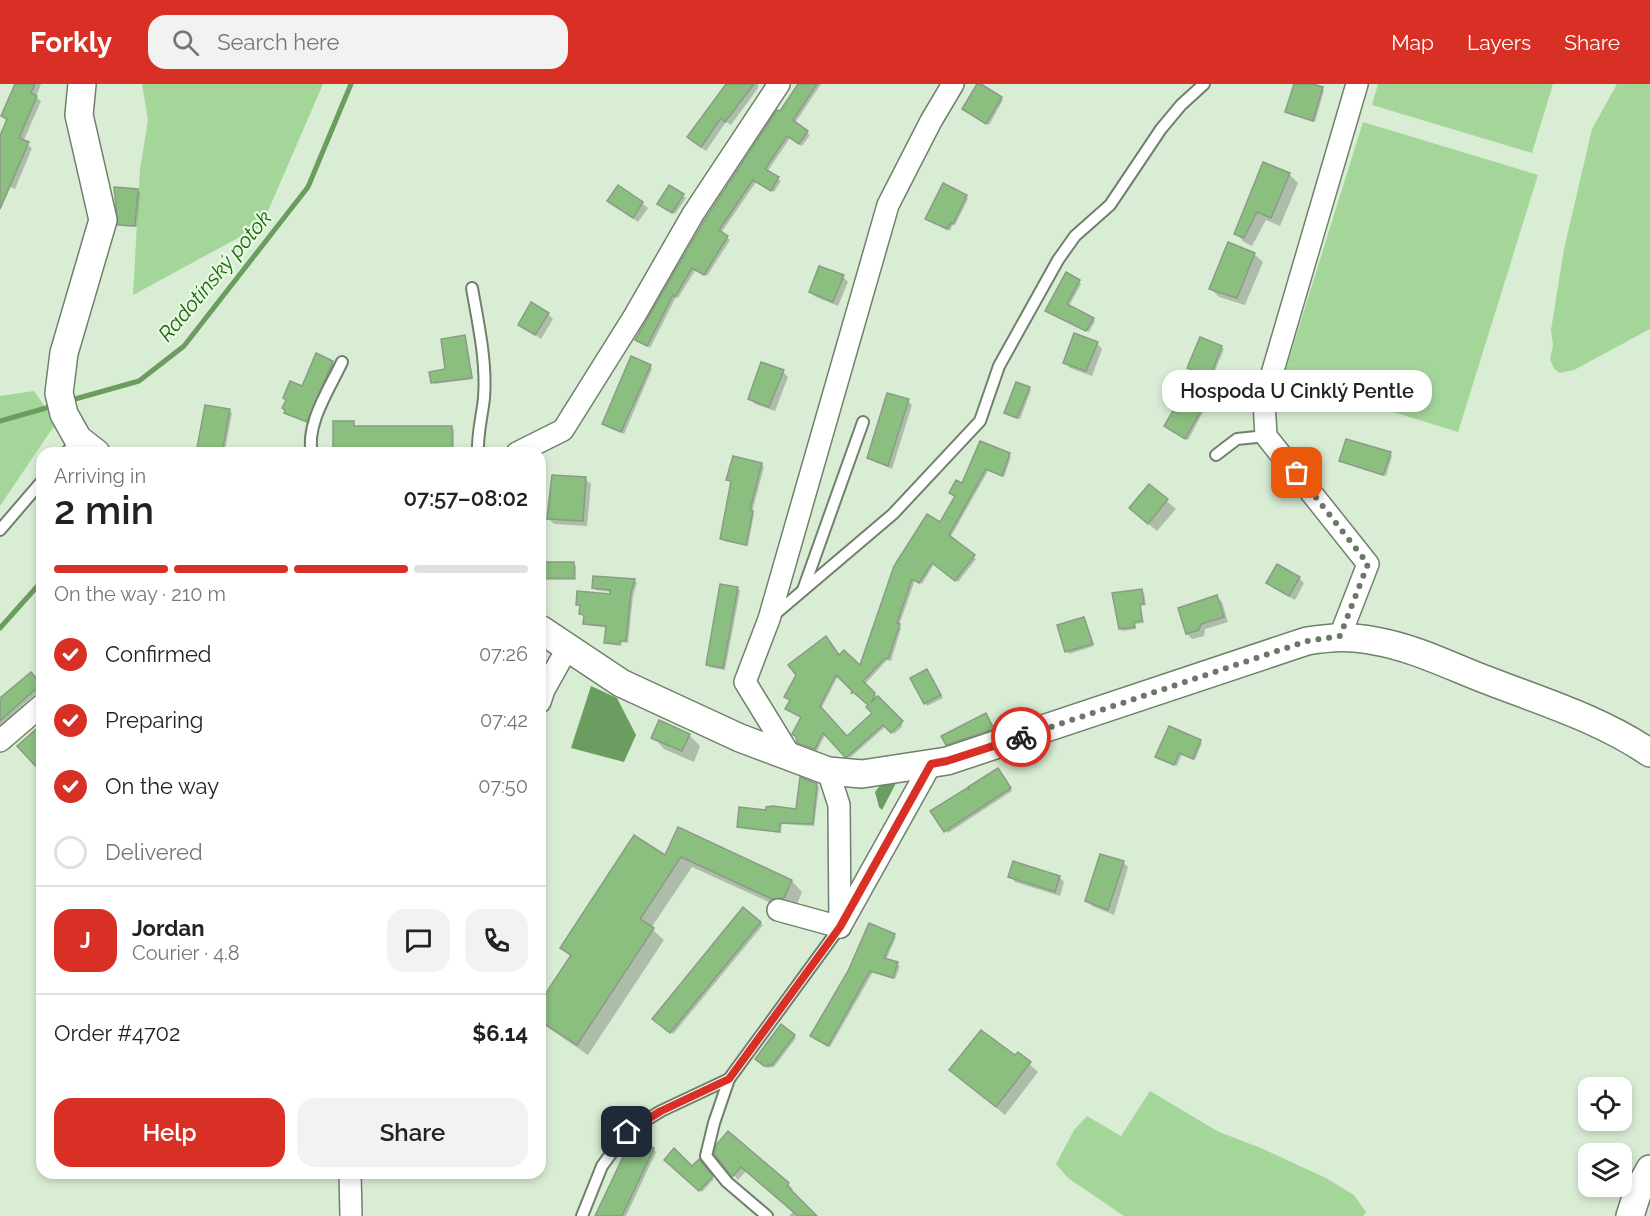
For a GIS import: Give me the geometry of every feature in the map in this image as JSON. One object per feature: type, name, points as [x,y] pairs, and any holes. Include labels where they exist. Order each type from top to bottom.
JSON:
[{"type":"street","points":[[80,447],[62,404],[64,353],[103,220],[80,115],[82,84]]},
{"type":"street","points":[[530,447],[563,430],[635,315],[693,214],[779,84]]},
{"type":"street","points":[[791,757],[745,682],[769,619],[888,205],[931,121],[953,84]]},
{"type":"street","points":[[1340,636],[1368,564],[1266,436],[1264,401],[1357,84]]},
{"type":"street","points":[[546,632],[621,682],[740,738],[828,771],[862,774],[947,761],[1307,641],[1340,636],[1377,641],[1417,653],[1596,723],[1650,753]]},
{"type":"street","points":[[546,686],[568,647]]},
{"type":"street","points":[[0,741],[36,710]]},
{"type":"street","points":[[840,927],[931,764]]},
{"type":"street","points":[[828,771],[839,805],[840,927]]},
{"type":"street","points":[[778,910],[840,927]]},
{"type":"street","points":[[1630,1216],[1638,1191],[1650,1169]]},
{"type":"street","points":[[350,1179],[351,1216]]},
{"type":"lane","points":[[769,619],[893,514],[980,421],[999,366],[1058,261],[1075,236],[1110,205],[1161,129],[1181,105],[1204,84]]},
{"type":"lane","points":[[472,288],[484,374],[484,398],[478,432],[478,447]]},
{"type":"lane","points":[[310,447],[309,442],[313,425],[342,362]]},
{"type":"lane","points":[[803,590],[863,422]]},
{"type":"lane","points":[[1216,455],[1238,439],[1266,436]]},
{"type":"lane","points":[[0,530],[36,488]]},
{"type":"lane","points":[[767,1216],[727,1182],[706,1156],[714,1123],[729,1079],[840,927]]},
{"type":"lane","points":[[582,1216],[602,1166],[627,1132],[661,1111],[729,1079]]},
{"type":"shaded area","points":[[142,84],[323,84],[262,225],[133,295],[140,169],[148,120]]},
{"type":"shaded area","points":[[1378,84],[1553,84],[1532,153],[1372,105]]},
{"type":"shaded area","points":[[1617,84],[1650,84],[1650,329],[1574,370],[1560,373],[1554,369],[1550,359],[1553,345],[1551,330],[1564,249],[1592,129]]},
{"type":"shaded area","points":[[1363,122],[1538,175],[1458,432],[1283,378]]},
{"type":"shaded area","points":[[34,391],[56,423],[40,447],[36,447],[36,453],[0,506],[0,396]]},
{"type":"shaded area","points":[[591,686],[617,698],[636,735],[624,762],[571,748]]},
{"type":"shaded area","points":[[889,781],[896,783],[882,810],[875,792],[882,783]]},
{"type":"shaded area","points":[[1150,1091],[1219,1132],[1261,1148],[1326,1178],[1354,1195],[1366,1212],[1363,1216],[1124,1216],[1068,1178],[1056,1164],[1074,1130],[1087,1116],[1121,1136]]},
{"type":"building","points":[[15,84],[35,84],[31,93],[37,96],[19,138],[29,142],[0,209],[0,136],[7,119],[1,116]]},
{"type":"building","points":[[726,84],[754,84],[725,122],[721,118],[701,147],[687,137]]},
{"type":"building","points":[[798,84],[817,84],[793,120],[808,131],[799,144],[787,136],[765,169],[779,177],[771,191],[753,180],[719,230],[728,236],[704,275],[692,268],[675,297],[673,295],[647,346],[635,340],[704,221],[777,110],[780,111]]},
{"type":"building","points":[[977,84],[981,84],[1002,97],[986,124],[962,109]]},
{"type":"building","points":[[1294,84],[1313,84],[1323,87],[1313,121],[1285,112]]},
{"type":"building","points":[[1263,162],[1290,173],[1271,218],[1257,212],[1244,238],[1234,234]]},
{"type":"building","points":[[943,183],[967,195],[953,224],[951,223],[947,229],[925,219]]},
{"type":"building","points":[[618,185],[643,202],[633,218],[607,201]]},
{"type":"building","points":[[669,185],[684,194],[672,213],[657,204]]},
{"type":"building","points":[[114,187],[138,189],[135,226],[118,225]]},
{"type":"building","points":[[1228,242],[1255,253],[1237,298],[1209,289]]},
{"type":"building","points":[[819,266],[844,275],[833,302],[809,292]]},
{"type":"building","points":[[1066,272],[1080,280],[1067,304],[1094,318],[1086,331],[1045,311]]},
{"type":"building","points":[[531,302],[549,313],[535,335],[518,325]]},
{"type":"building","points":[[1074,333],[1098,342],[1086,371],[1063,363]]},
{"type":"building","points":[[465,335],[472,378],[431,383],[429,372],[445,369],[441,339]]},
{"type":"building","points":[[1200,337],[1222,346],[1210,377],[1187,368]]},
{"type":"building","points":[[316,353],[333,361],[307,422],[284,413],[285,410],[282,408],[286,400],[283,398],[290,381],[302,386]]},
{"type":"building","points":[[631,356],[651,365],[621,432],[602,424]]},
{"type":"building","points":[[761,362],[784,370],[769,407],[748,399]]},
{"type":"building","points":[[1016,382],[1030,387],[1017,418],[1004,413]]},
{"type":"building","points":[[887,393],[909,399],[888,466],[867,458]]},
{"type":"building","points":[[1181,397],[1202,409],[1185,439],[1164,426]]},
{"type":"building","points":[[205,405],[230,409],[223,447],[197,447]]},
{"type":"building","points":[[333,421],[354,421],[354,426],[452,426],[452,447],[333,447]]},
{"type":"building","points":[[1346,439],[1391,452],[1383,475],[1339,461]]},
{"type":"building","points":[[980,441],[1010,453],[1002,476],[986,469],[949,535],[975,555],[955,581],[932,563],[919,583],[912,579],[888,659],[885,658],[863,681],[875,693],[872,701],[878,696],[903,721],[891,733],[883,725],[847,757],[823,733],[815,749],[797,743],[796,737],[792,734],[801,717],[785,709],[790,700],[784,697],[796,675],[788,665],[826,636],[839,655],[844,650],[860,665],[894,566],[927,514],[940,522],[955,496],[949,493],[956,480],[962,483]],"holes":[[[836,675],[852,691],[851,694],[853,692],[868,705],[866,707],[872,713],[847,736],[820,706]]]},
{"type":"building","points":[[733,456],[762,463],[750,510],[753,511],[746,545],[720,539],[731,481],[726,480]]},
{"type":"building","points":[[552,475],[586,477],[583,521],[547,519]]},
{"type":"building","points":[[1149,484],[1168,499],[1148,524],[1129,508]]},
{"type":"building","points":[[546,562],[574,562],[574,578],[546,578]]},
{"type":"building","points":[[1277,564],[1300,577],[1289,596],[1266,583]]},
{"type":"building","points":[[593,576],[635,579],[631,593],[626,641],[620,641],[619,644],[604,643],[606,626],[583,624],[584,615],[579,614],[580,605],[576,605],[577,591],[610,594],[610,590],[592,588]]},
{"type":"building","points":[[720,584],[738,587],[723,668],[706,665]]},
{"type":"building","points":[[1142,589],[1144,604],[1140,604],[1142,621],[1134,622],[1135,627],[1119,629],[1112,593]]},
{"type":"building","points":[[1217,595],[1224,617],[1201,624],[1199,630],[1186,634],[1178,608]]},
{"type":"building","points":[[1084,617],[1093,644],[1065,652],[1057,625]]},
{"type":"building","points":[[927,669],[941,695],[924,704],[910,678]]},
{"type":"building","points":[[31,672],[36,678],[36,689],[0,721],[0,698]]},
{"type":"building","points":[[986,713],[994,729],[946,745],[941,736]]},
{"type":"building","points":[[659,720],[690,734],[682,751],[651,738]]},
{"type":"building","points":[[1169,726],[1201,740],[1193,759],[1179,753],[1174,765],[1155,757]]},
{"type":"building","points":[[36,729],[36,767],[17,746]]},
{"type":"building","points":[[998,768],[1011,788],[944,832],[930,811],[967,788],[969,789],[968,787]]},
{"type":"building","points":[[800,777],[817,784],[813,824],[780,823],[779,832],[737,827],[739,807],[766,810],[766,807],[773,806],[796,809]]},
{"type":"building","points":[[678,827],[792,880],[784,898],[772,899],[681,857],[640,919],[654,928],[577,1045],[546,1025],[546,993],[571,955],[560,948],[634,835],[665,855]]},
{"type":"building","points":[[1100,854],[1124,861],[1108,910],[1085,901]]},
{"type":"building","points":[[1013,861],[1060,876],[1055,892],[1008,877]]},
{"type":"building","points":[[743,907],[761,922],[670,1033],[652,1019]]},
{"type":"building","points":[[869,923],[895,934],[884,958],[898,962],[893,978],[870,971],[828,1046],[810,1036],[848,971]]},
{"type":"building","points":[[781,1024],[795,1035],[772,1065],[764,1066],[755,1059]]},
{"type":"building","points":[[981,1030],[1015,1055],[1018,1052],[1031,1062],[996,1107],[949,1070]]},
{"type":"building","points":[[728,1131],[789,1183],[787,1186],[817,1216],[798,1216],[741,1167],[732,1177],[714,1154],[716,1145]]},
{"type":"building","points":[[632,1138],[654,1148],[622,1216],[595,1216]]},
{"type":"building","points":[[674,1148],[692,1166],[699,1159],[713,1176],[699,1191],[664,1160]]},
{"type":"waterway","name":"Radotínský potok","points":[[68,401],[139,381],[184,346],[308,187],[351,84]]},
{"type":"waterway","name":"Radotínský potok","points":[[0,421],[53,406]]},
{"type":"waterway","points":[[0,628],[36,588]]},
{"type":"way so far","points":[[1021,737],[1307,641],[1340,636],[1368,564],[1297,473]]},
{"type":"place","name":"Hospoda U Cinklý Pentle","points":[[1297,473]]},
{"type":"route","points":[[627,1132],[661,1111],[729,1079],[840,927],[931,764],[1021,737]]}]
